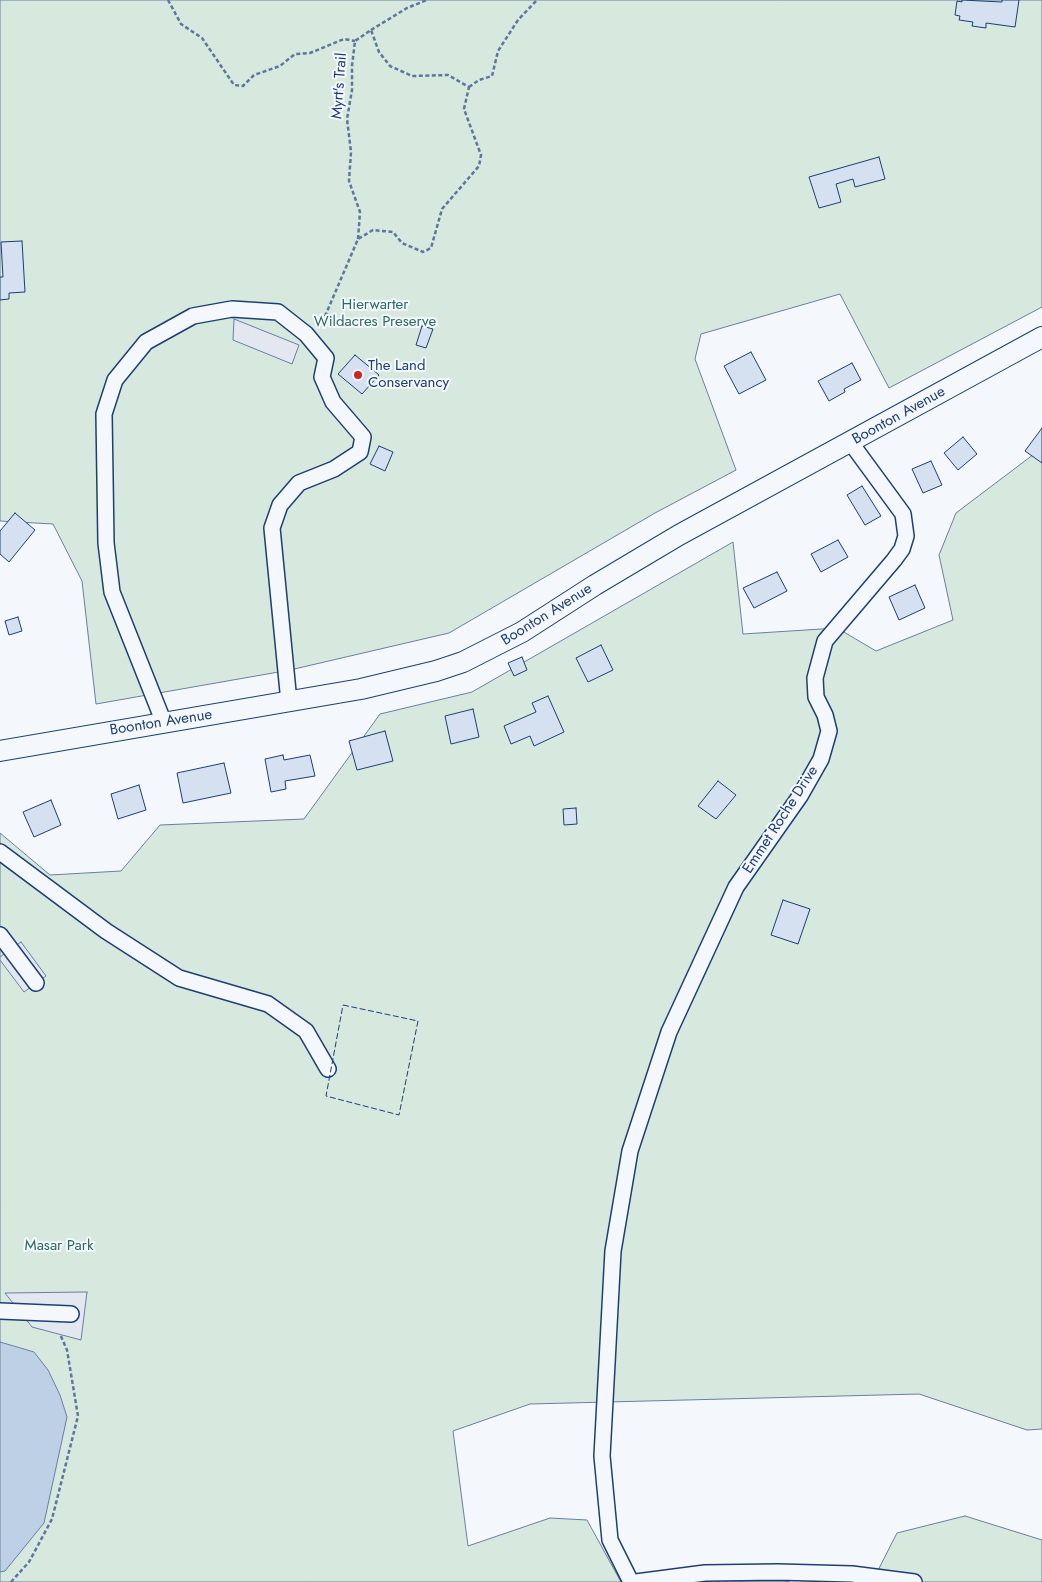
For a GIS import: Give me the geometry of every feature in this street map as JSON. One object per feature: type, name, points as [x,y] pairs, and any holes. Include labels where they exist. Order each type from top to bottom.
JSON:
[{"type":"main road","name":"Boonton Avenue","points":[[0,750],[361,689],[436,671],[489,650],[522,632],[679,534],[850,443],[1042,337]]},
{"type":"street","points":[[164,722],[112,592],[106,544],[104,414],[115,380],[146,342],[193,316],[232,309],[278,312],[306,334],[326,358],[322,377],[333,402],[363,437],[360,452],[334,469],[299,484],[280,505],[272,528],[289,702]]},
{"type":"street","name":"Emmet Roche Drive","points":[[631,1582],[610,1540],[602,1456],[613,1251],[630,1152],[669,1032],[736,887],[800,796],[821,759],[829,731],[816,697],[815,678],[825,641],[902,549],[906,536],[903,514],[850,443]]},
{"type":"street","points":[[0,852],[106,931],[179,978],[268,1004],[306,1031],[328,1069]]},
{"type":"street","points":[[0,935],[36,983]]},
{"type":"street","points":[[0,1311],[71,1314]]},
{"type":"street","points":[[636,1582],[705,1573],[778,1572],[852,1574],[914,1582]]},
{"type":"path","points":[[168,0],[181,24],[202,38],[234,85],[243,86],[254,75],[280,66],[295,54],[310,53],[344,39],[355,41]]},
{"type":"path","name":"Myrt's Trail","points":[[306,334],[323,321],[358,239],[360,212],[349,181],[351,152],[347,120],[352,90],[355,41],[407,8],[427,0]]},
{"type":"path","points":[[358,239],[373,230],[393,232],[402,243],[423,252],[432,248],[442,209],[479,166],[481,155],[464,109],[469,87],[479,80],[492,76],[498,51],[518,20],[537,0]]},
{"type":"path","points":[[371,30],[379,52],[390,66],[412,76],[448,74],[469,87]]},
{"type":"path","points":[[11,1582],[29,1562],[52,1519],[78,1416],[67,1350],[60,1334]]},
{"type":"green space","name":"Hierwarter Wildacres Preserve","points":[[0,0],[1042,0],[1042,307],[889,388],[840,294],[701,334],[695,359],[736,470],[655,513],[449,633],[290,670],[96,704],[82,581],[53,524],[0,521]]},
{"type":"green space","name":"Masar Park","points":[[1042,448],[1042,1429],[1027,1430],[919,1394],[530,1404],[453,1431],[468,1546],[550,1518],[587,1520],[621,1582],[0,1582],[0,833],[50,875],[121,871],[160,825],[304,819],[380,714],[472,692],[733,542],[743,634],[837,628],[876,651],[953,620],[939,555],[956,513]]},
{"type":"green space","points":[[965,1516],[1042,1540],[1042,1582],[872,1582],[897,1533]]},
{"type":"green space","points":[[747,1573],[790,1582],[623,1582]]},
{"type":"shaded area","points":[[234,319],[299,345],[292,364],[233,340]]},
{"type":"shaded area","points":[[21,942],[46,976],[24,992],[0,960],[0,957]]},
{"type":"shaded area","points":[[87,1292],[81,1340],[32,1327],[5,1293]]},
{"type":"water","points":[[0,1342],[34,1352],[48,1370],[60,1395],[67,1417],[44,1523],[5,1571],[0,1572]]},
{"type":"building","points":[[962,0],[1002,2],[1002,0],[1019,0],[1015,27],[986,23],[986,28],[972,26],[973,22],[959,20],[960,16],[955,15],[957,1],[962,2]]},
{"type":"building","points":[[879,157],[885,179],[855,187],[853,179],[836,184],[841,202],[819,208],[809,177]]},
{"type":"building","points":[[22,241],[25,292],[9,293],[9,299],[0,300],[0,277],[3,277],[1,242]]},
{"type":"building","points":[[422,326],[433,329],[426,348],[416,345]]},
{"type":"building","points":[[751,352],[766,380],[739,394],[724,366]]},
{"type":"building","name":"The Land Conservancy","points":[[355,355],[379,375],[362,394],[338,374]]},
{"type":"building","points":[[852,363],[861,380],[844,389],[845,392],[829,401],[818,381]]},
{"type":"building","points":[[1042,428],[1042,463],[1025,451]]},
{"type":"building","points":[[963,437],[977,454],[958,470],[944,453]]},
{"type":"building","points":[[379,446],[393,452],[385,471],[370,464]]},
{"type":"building","points":[[931,461],[942,485],[923,493],[912,469]]},
{"type":"building","points":[[862,486],[881,516],[865,525],[847,495]]},
{"type":"building","points":[[15,513],[35,530],[9,562],[0,554],[0,531]]},
{"type":"building","points":[[838,540],[848,557],[821,572],[811,554]]},
{"type":"building","points":[[777,572],[787,591],[754,608],[743,588]]},
{"type":"building","points":[[915,585],[925,608],[899,620],[889,597]]},
{"type":"building","points":[[18,617],[22,631],[9,635],[5,621]]},
{"type":"building","points":[[601,645],[613,670],[588,682],[576,658]]},
{"type":"building","points":[[522,657],[527,670],[514,676],[508,663]]},
{"type":"building","points":[[548,696],[564,732],[534,746],[530,736],[511,744],[504,726],[536,712],[532,703]]},
{"type":"building","points":[[473,709],[479,737],[451,744],[445,716]]},
{"type":"building","points":[[385,731],[393,761],[357,770],[349,741]]},
{"type":"building","points":[[283,755],[284,760],[310,755],[315,776],[285,781],[286,789],[271,792],[265,759]]},
{"type":"building","points":[[224,763],[231,793],[183,803],[177,773]]},
{"type":"building","points":[[718,781],[736,795],[716,819],[698,806]]},
{"type":"building","points":[[139,785],[146,810],[118,819],[111,794]]},
{"type":"building","points":[[51,800],[61,825],[34,837],[23,812]]},
{"type":"building","points":[[576,808],[577,824],[564,825],[563,809]]},
{"type":"building","points":[[783,900],[810,909],[798,944],[771,935]]},
{"type":"fence","points":[[343,1005],[418,1021],[399,1115],[326,1096],[343,1005]]},
{"type":"place","name":"The Land Conservancy","points":[[358,375]]}]
